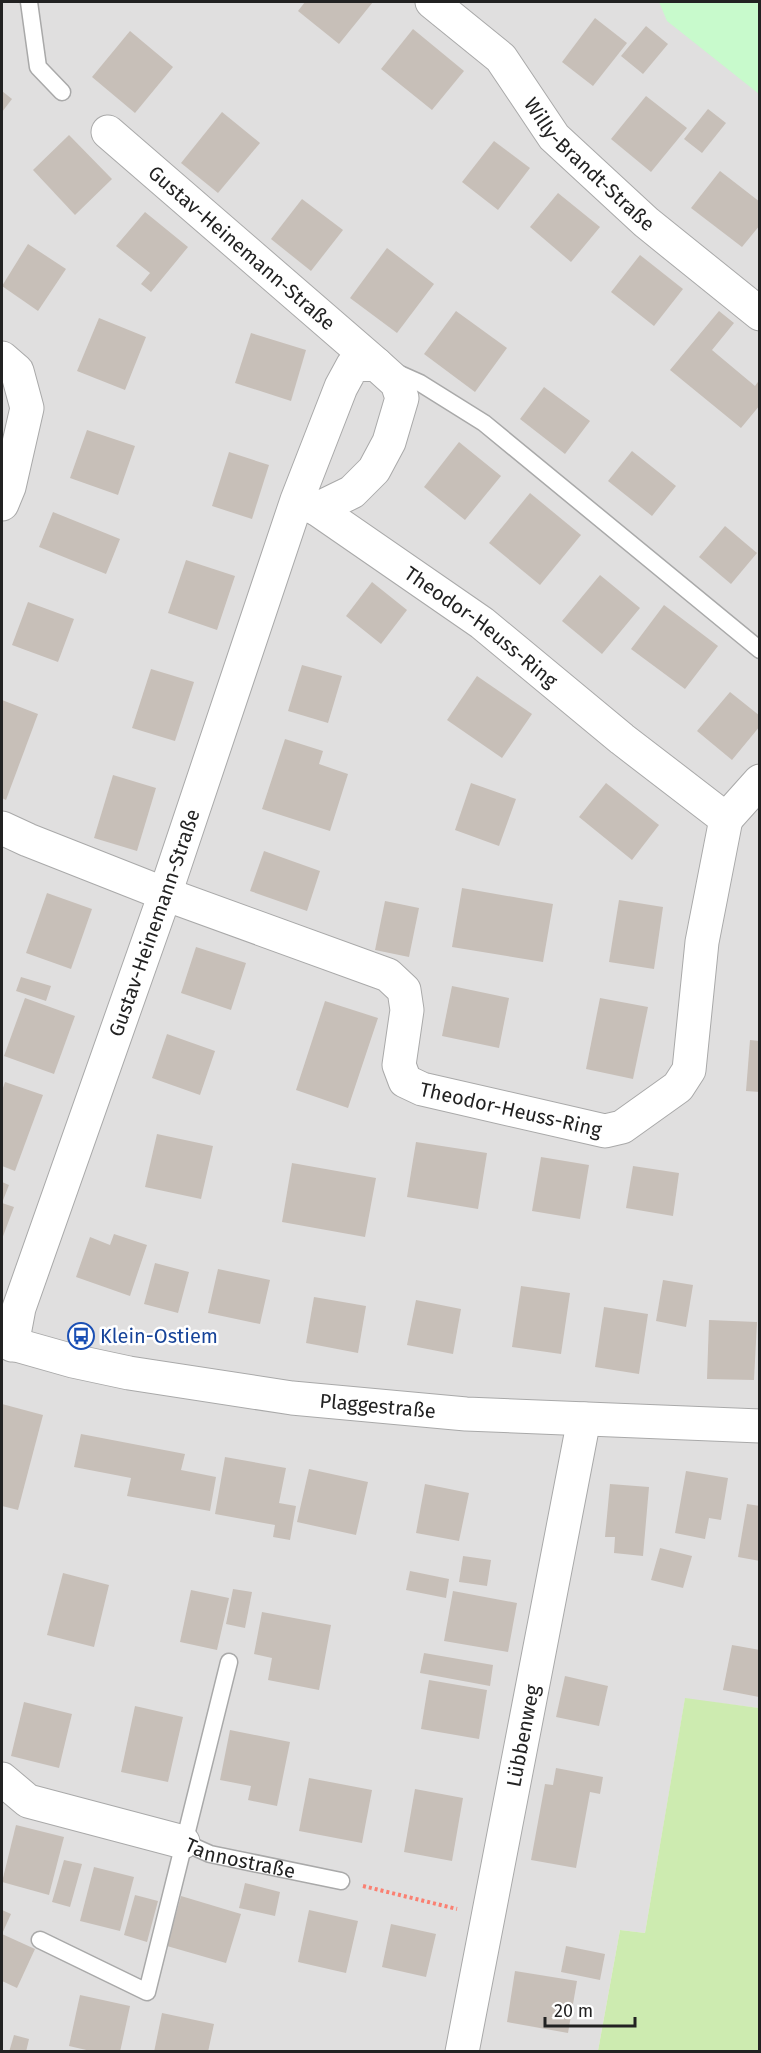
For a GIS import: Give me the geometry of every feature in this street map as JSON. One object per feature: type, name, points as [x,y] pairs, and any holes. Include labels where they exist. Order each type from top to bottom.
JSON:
[{"type":"street","name":"Willy-Brandt-Straße","points":[[432,2],[501,58],[554,137],[646,222],[759,314]]},
{"type":"street","name":"Gustav-Heinemann-Straße","points":[[108,132],[397,383],[402,398],[389,442],[374,470],[352,492],[307,504]]},
{"type":"street","points":[[2,358],[17,370],[27,408],[9,487],[2,504]]},
{"type":"street","name":"Gustav-Heinemann-Straße","points":[[7,1343],[165,894],[307,504],[341,387],[353,365],[376,364]]},
{"type":"street","name":"Theodor-Heuss-Ring","points":[[307,504],[482,622],[622,739],[726,819]]},
{"type":"street","name":"Theodor-Heuss-Ring","points":[[2,828],[165,894],[387,975],[404,990],[407,1010],[399,1065],[405,1081],[422,1089],[606,1131],[622,1127],[678,1087],[689,1070],[702,942],[726,819],[759,781]]},
{"type":"street","name":"Plaggestraße","points":[[7,1343],[129,1373],[292,1398],[466,1414],[759,1426]]},
{"type":"street","name":"Lübbenweg","points":[[462,2052],[584,1419]]},
{"type":"street","name":"Tannostraße","points":[[2,1779],[28,1801],[183,1842]]},
{"type":"lane","points":[[29,2],[38,67],[62,92]]},
{"type":"lane","points":[[376,364],[420,383],[484,423],[759,650]]},
{"type":"lane","points":[[40,1940],[147,1992],[229,1662]]},
{"type":"lane","name":"Tannostraße","points":[[183,1842],[210,1854],[342,1881]]},
{"type":"path","points":[[342,1881],[488,1916]]},
{"type":"shaded area","points":[[2,2],[759,2],[759,1708],[685,1699],[645,1933],[620,1930],[598,2051],[2,2052]]},
{"type":"green space","points":[[659,2],[759,2],[759,94],[667,21]]},
{"type":"green space","points":[[685,1698],[759,1708],[759,2051],[598,2051],[620,1930],[645,1933]]},
{"type":"building","points":[[305,2],[373,2],[339,44],[298,11]]},
{"type":"building","points":[[595,18],[627,43],[593,86],[562,62]]},
{"type":"building","points":[[646,26],[668,44],[643,74],[621,56]]},
{"type":"building","points":[[413,29],[464,71],[432,110],[381,69]]},
{"type":"building","points":[[130,31],[173,67],[135,113],[92,77]]},
{"type":"building","points":[[2,91],[12,99],[2,112]]},
{"type":"building","points":[[646,96],[687,128],[651,172],[611,139]]},
{"type":"building","points":[[708,109],[726,123],[702,153],[684,139]]},
{"type":"building","points":[[222,112],[260,143],[218,193],[181,163]]},
{"type":"building","points":[[69,135],[112,179],[75,215],[33,170]]},
{"type":"building","points":[[494,141],[530,168],[498,210],[462,182]]},
{"type":"building","points":[[720,171],[760,202],[760,225],[742,247],[691,208]]},
{"type":"building","points":[[558,193],[600,227],[571,262],[530,227]]},
{"type":"building","points":[[302,199],[343,230],[311,271],[271,239]]},
{"type":"building","points":[[145,212],[188,247],[151,292],[141,284],[150,273],[116,246]]},
{"type":"building","points":[[28,244],[66,269],[38,311],[2,286]]},
{"type":"building","points":[[387,248],[434,284],[397,333],[350,298]]},
{"type":"building","points":[[640,255],[683,289],[654,326],[611,292]]},
{"type":"building","points":[[456,311],[507,348],[475,392],[424,354]]},
{"type":"building","points":[[719,311],[734,323],[712,350],[755,386],[760,379],[760,405],[741,428],[670,370]]},
{"type":"building","points":[[99,318],[146,337],[125,390],[77,371]]},
{"type":"building","points":[[251,333],[306,350],[291,401],[235,383]]},
{"type":"building","points":[[544,387],[590,421],[565,454],[520,419]]},
{"type":"building","points":[[87,430],[135,446],[118,495],[70,478]]},
{"type":"building","points":[[459,442],[501,476],[465,520],[424,487]]},
{"type":"building","points":[[632,451],[676,486],[652,516],[608,481]]},
{"type":"building","points":[[229,452],[269,465],[252,519],[212,506]]},
{"type":"building","points":[[530,493],[581,535],[540,585],[489,543]]},
{"type":"building","points":[[53,512],[120,539],[106,574],[39,547]]},
{"type":"building","points":[[725,526],[757,553],[731,584],[699,557]]},
{"type":"building","points":[[186,560],[235,576],[217,630],[168,613]]},
{"type":"building","points":[[600,575],[640,608],[602,654],[562,621]]},
{"type":"building","points":[[372,582],[407,610],[381,644],[346,616]]},
{"type":"building","points":[[28,602],[74,619],[58,662],[12,645]]},
{"type":"building","points":[[664,605],[718,646],[685,689],[631,649]]},
{"type":"building","points":[[302,665],[342,676],[328,723],[288,711]]},
{"type":"building","points":[[151,669],[194,682],[175,741],[132,728]]},
{"type":"building","points":[[477,676],[532,714],[502,758],[447,720]]},
{"type":"building","points":[[730,692],[760,716],[760,726],[732,760],[697,731]]},
{"type":"building","points":[[2,700],[38,714],[6,800],[2,798]]},
{"type":"building","points":[[285,739],[323,751],[319,764],[348,774],[330,831],[262,809]]},
{"type":"building","points":[[113,775],[156,788],[137,851],[94,838]]},
{"type":"building","points":[[471,783],[516,799],[499,846],[455,830]]},
{"type":"building","points":[[606,783],[659,825],[632,860],[579,817]]},
{"type":"building","points":[[264,851],[320,871],[307,911],[250,891]]},
{"type":"building","points":[[462,888],[553,904],[543,962],[452,947]]},
{"type":"building","points":[[47,893],[92,909],[71,969],[26,953]]},
{"type":"building","points":[[619,900],[663,907],[654,969],[609,962]]},
{"type":"building","points":[[385,901],[419,908],[409,957],[375,950]]},
{"type":"building","points":[[196,947],[246,963],[231,1010],[181,993]]},
{"type":"building","points":[[21,977],[51,986],[46,1001],[16,991]]},
{"type":"building","points":[[452,986],[509,998],[499,1048],[442,1036]]},
{"type":"building","points":[[25,998],[75,1016],[54,1074],[4,1056]]},
{"type":"building","points":[[600,998],[648,1007],[633,1079],[586,1069]]},
{"type":"building","points":[[325,1001],[378,1018],[348,1108],[296,1090]]},
{"type":"building","points":[[167,1034],[215,1051],[200,1095],[152,1078]]},
{"type":"building","points":[[750,1040],[760,1041],[760,1092],[746,1091]]},
{"type":"building","points":[[5,1082],[43,1095],[15,1171],[2,1166],[2,1091]]},
{"type":"building","points":[[157,1134],[213,1146],[201,1199],[145,1187]]},
{"type":"building","points":[[416,1142],[487,1153],[478,1209],[407,1197]]},
{"type":"building","points":[[541,1157],[589,1165],[580,1219],[532,1211]]},
{"type":"building","points":[[292,1163],[376,1178],[365,1237],[282,1222]]},
{"type":"building","points":[[633,1166],[679,1173],[673,1216],[626,1208]]},
{"type":"building","points":[[2,1182],[9,1185],[2,1203]]},
{"type":"building","points":[[2,1203],[14,1207],[2,1239]]},
{"type":"building","points":[[114,1234],[147,1245],[130,1296],[76,1277],[90,1237],[110,1245]]},
{"type":"building","points":[[155,1263],[189,1272],[178,1313],[144,1304]]},
{"type":"building","points":[[218,1269],[270,1280],[260,1324],[208,1313]]},
{"type":"building","points":[[663,1280],[693,1285],[686,1327],[656,1321]]},
{"type":"building","points":[[521,1286],[570,1293],[561,1354],[512,1347]]},
{"type":"building","points":[[314,1297],[366,1306],[358,1353],[306,1343]]},
{"type":"building","points":[[416,1300],[461,1309],[453,1354],[407,1345]]},
{"type":"building","points":[[604,1307],[648,1314],[639,1374],[595,1367]]},
{"type":"building","points":[[709,1320],[757,1322],[754,1380],[707,1379]]},
{"type":"building","points":[[2,1404],[43,1415],[18,1510],[2,1506]]},
{"type":"building","points":[[81,1434],[185,1454],[181,1470],[216,1477],[210,1511],[127,1496],[131,1478],[74,1467]]},
{"type":"building","points":[[225,1457],[286,1468],[279,1503],[296,1506],[290,1540],[273,1537],[275,1525],[215,1514]]},
{"type":"building","points":[[309,1469],[368,1482],[356,1535],[297,1522]]},
{"type":"building","points":[[686,1471],[728,1478],[721,1520],[709,1518],[705,1539],[675,1533]]},
{"type":"building","points":[[425,1484],[469,1493],[459,1541],[416,1533]]},
{"type":"building","points":[[610,1484],[649,1487],[643,1556],[614,1553],[615,1537],[605,1537]]},
{"type":"building","points":[[747,1504],[760,1506],[760,1561],[738,1557]]},
{"type":"building","points":[[660,1548],[692,1556],[683,1588],[651,1580]]},
{"type":"building","points":[[463,1556],[491,1560],[487,1586],[459,1582]]},
{"type":"building","points":[[410,1571],[449,1579],[446,1598],[406,1590]]},
{"type":"building","points":[[63,1573],[109,1585],[94,1647],[47,1635]]},
{"type":"building","points":[[233,1589],[252,1592],[245,1628],[226,1624]]},
{"type":"building","points":[[191,1590],[229,1598],[217,1650],[180,1642]]},
{"type":"building","points":[[453,1591],[517,1603],[508,1652],[444,1641]]},
{"type":"building","points":[[262,1612],[331,1625],[319,1690],[268,1680],[272,1658],[254,1654]]},
{"type":"building","points":[[732,1645],[760,1650],[759,1697],[723,1690]]},
{"type":"building","points":[[424,1653],[493,1665],[490,1686],[420,1673]]},
{"type":"building","points":[[565,1676],[608,1686],[599,1726],[556,1717]]},
{"type":"building","points":[[429,1680],[487,1690],[479,1739],[421,1729]]},
{"type":"building","points":[[24,1702],[72,1714],[59,1768],[11,1756]]},
{"type":"building","points":[[135,1706],[183,1717],[168,1782],[121,1772]]},
{"type":"building","points":[[230,1730],[290,1742],[277,1806],[248,1800],[251,1786],[220,1780]]},
{"type":"building","points":[[556,1768],[603,1777],[600,1794],[590,1792],[576,1868],[531,1860],[545,1784],[553,1785]]},
{"type":"building","points":[[309,1778],[372,1790],[362,1843],[299,1831]]},
{"type":"building","points":[[415,1789],[463,1798],[452,1861],[404,1852]]},
{"type":"building","points":[[16,1825],[64,1837],[49,1895],[2,1882]]},
{"type":"building","points":[[64,1860],[82,1864],[70,1907],[52,1902]]},
{"type":"building","points":[[94,1867],[134,1877],[120,1931],[80,1921]]},
{"type":"building","points":[[245,1883],[280,1892],[275,1916],[239,1908]]},
{"type":"building","points":[[135,1895],[158,1901],[147,1942],[124,1935]]},
{"type":"building","points":[[181,1896],[241,1914],[226,1963],[167,1946]]},
{"type":"building","points":[[2,1910],[11,1914],[2,1934]]},
{"type":"building","points":[[309,1910],[358,1921],[346,1973],[298,1962]]},
{"type":"building","points":[[391,1924],[436,1934],[426,1977],[382,1967]]},
{"type":"building","points":[[2,1934],[35,1949],[17,1988],[2,1981]]},
{"type":"building","points":[[566,1946],[605,1954],[600,1980],[561,1972]]},
{"type":"building","points":[[515,1971],[577,1981],[568,2033],[507,2022]]},
{"type":"building","points":[[80,1995],[130,2006],[120,2052],[95,2052],[69,2046]]},
{"type":"building","points":[[162,2013],[214,2024],[208,2052],[154,2052]]},
{"type":"building","points":[[14,2035],[29,2039],[26,2052],[9,2052]]},
{"type":"place","name":"Klein-Ostiem","points":[[81,1336]]}]
